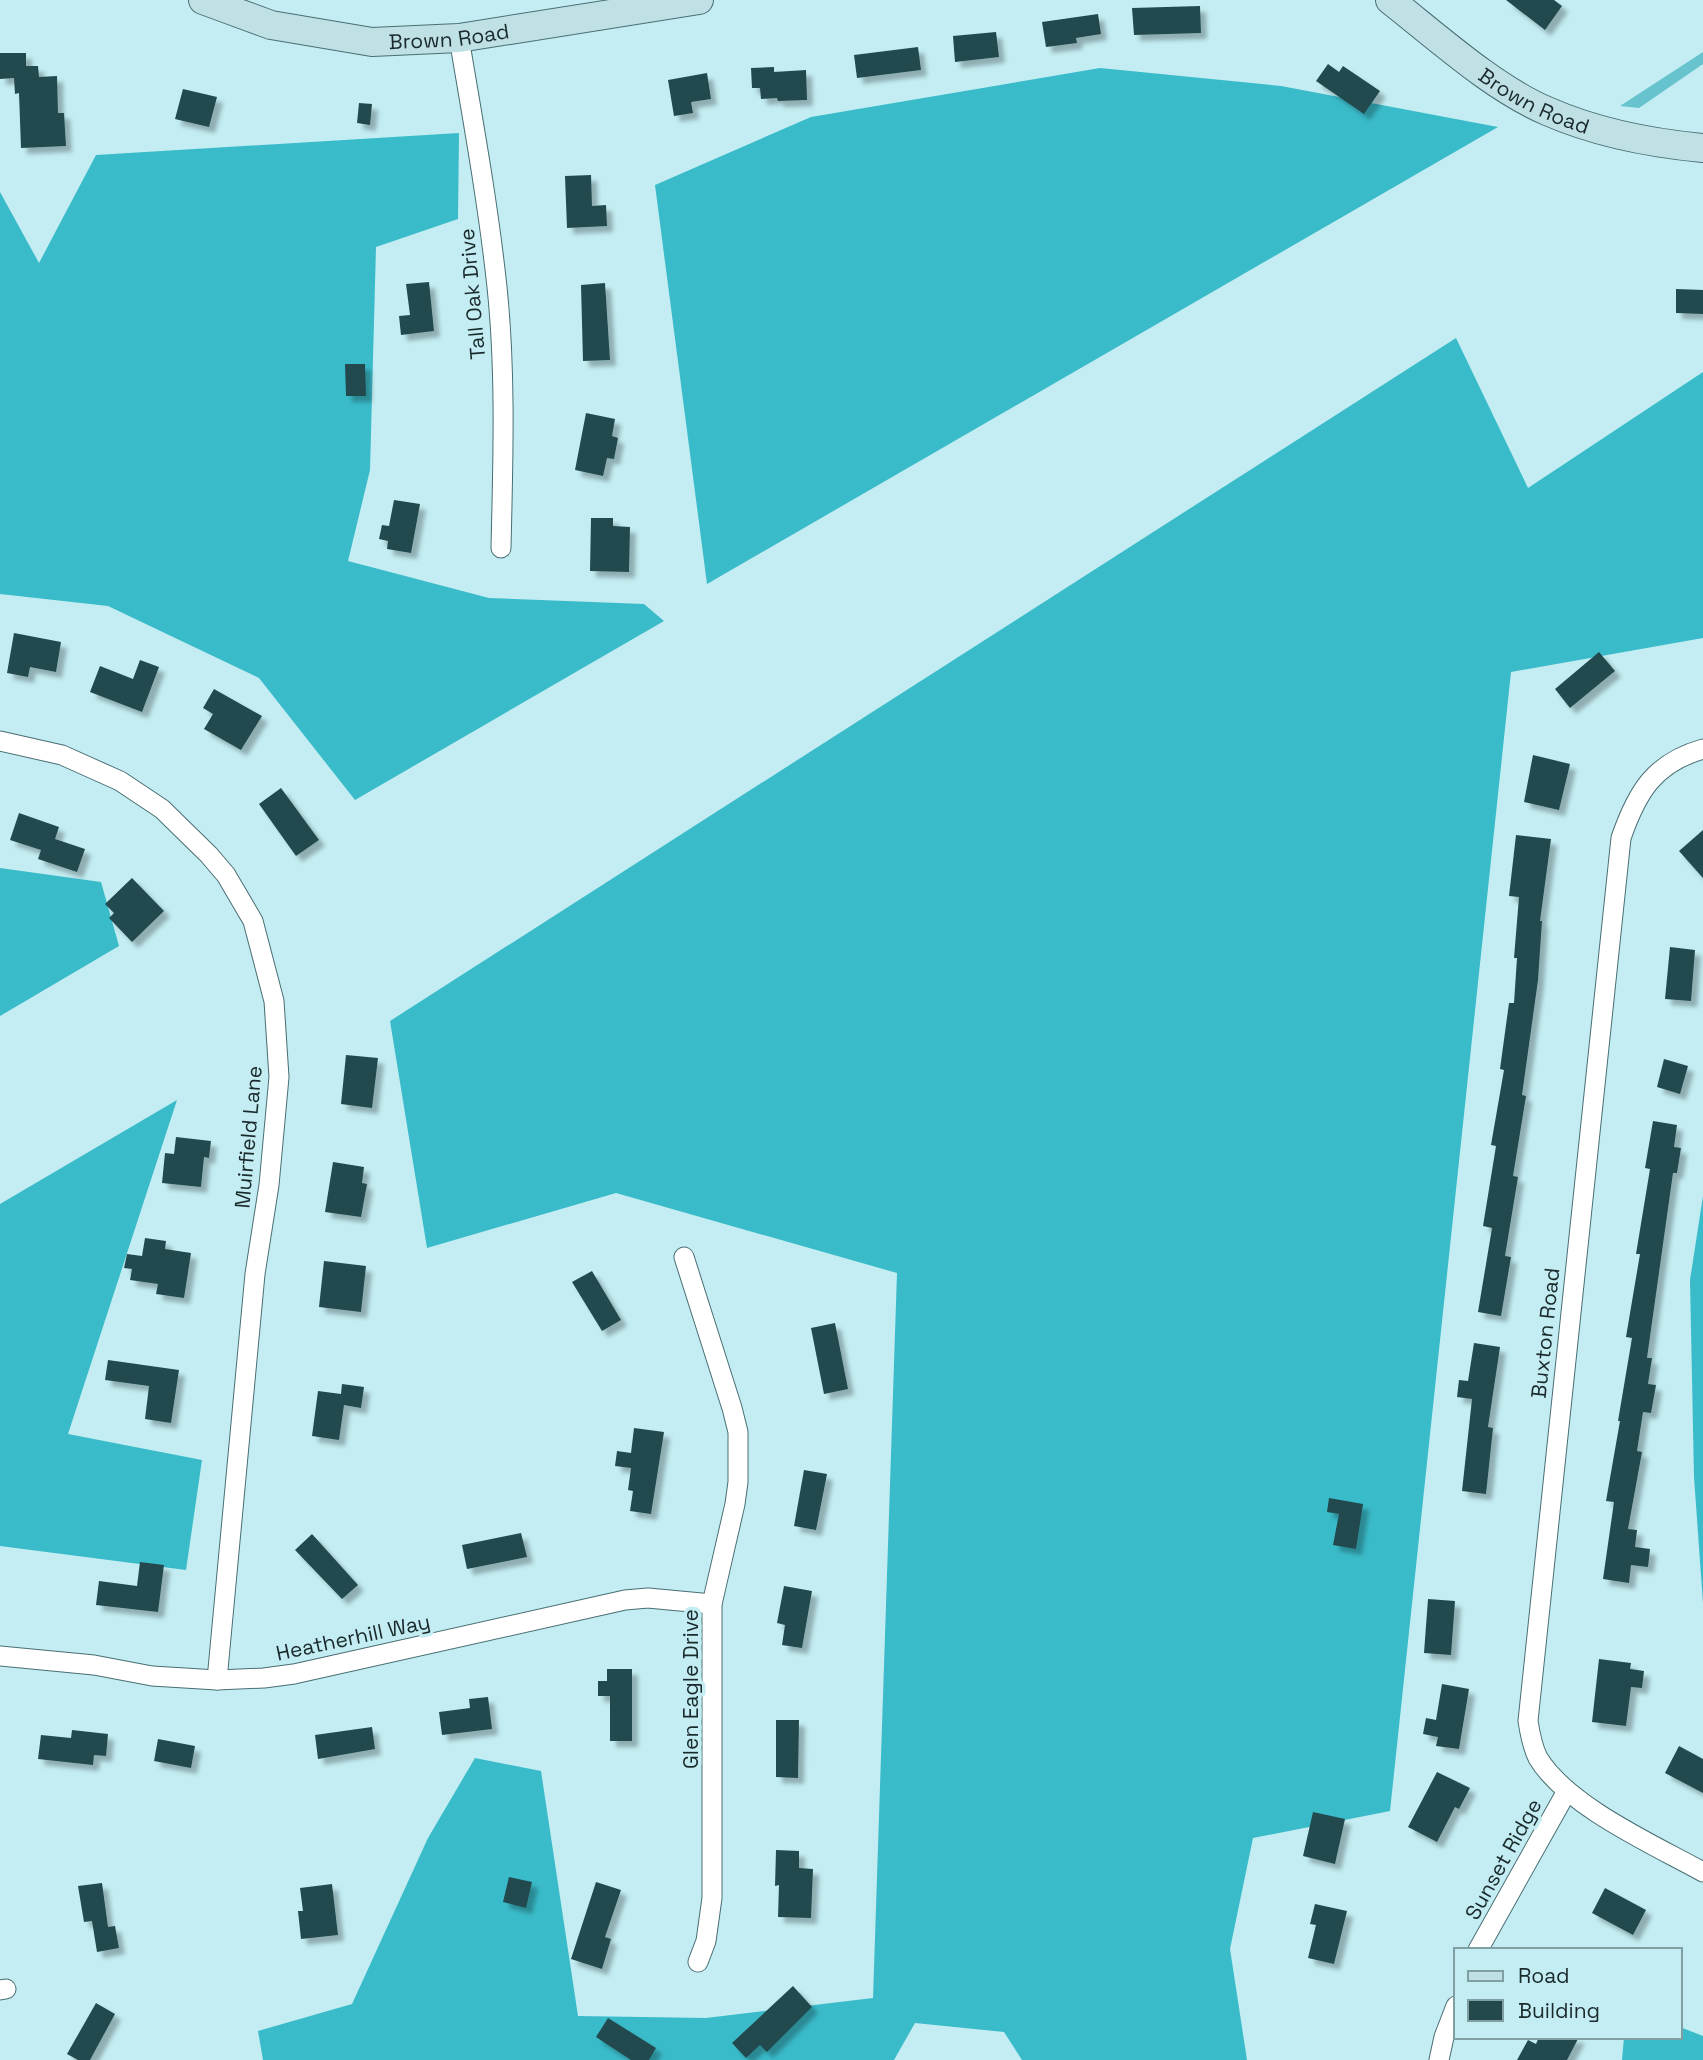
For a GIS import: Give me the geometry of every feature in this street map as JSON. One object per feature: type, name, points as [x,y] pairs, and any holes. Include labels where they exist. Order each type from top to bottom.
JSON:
[{"type":"street","name":"Brown Road","points":[[204,0],[271,24],[372,43],[459,38],[594,8],[699,0]]},
{"type":"street","name":"Brown Road","points":[[1391,0],[1458,54],[1506,88],[1546,111],[1607,134],[1703,148]]},
{"type":"street","name":"Tall Oak Drive","points":[[459,38],[485,190],[497,288],[503,430],[501,548]]},
{"type":"street","name":"Muirfield Lane","points":[[0,741],[62,755],[120,781],[162,809],[226,875],[253,921],[274,1001],[279,1077],[269,1185],[254,1288],[217,1680]]},
{"type":"street","name":"Buxton Road","points":[[1703,749],[1686,754],[1664,766],[1643,787],[1621,838],[1528,1706],[1531,1740],[1538,1756],[1566,1791],[1590,1808],[1703,1872]]},
{"type":"street","name":"Glen Eagle Drive","points":[[684,1257],[732,1408],[737,1432],[738,1482],[712,1604],[712,1898],[706,1941],[698,1962]]},
{"type":"street","name":"Heatherhill Way","points":[[0,1656],[94,1665],[152,1676],[217,1680],[264,1678],[294,1674],[625,1600],[648,1598],[712,1604]]},
{"type":"street","name":"Sunset Ridge","points":[[1479,1948],[1566,1791]]},
{"type":"street","points":[[1440,2060],[1444,2037],[1454,2011]]},
{"type":"shaded area","points":[[1703,52],[1703,64],[1639,108],[1620,106]]},
{"type":"shaded area","points":[[1100,68],[1281,86],[1498,127],[707,584],[655,185],[811,117]]},
{"type":"shaded area","points":[[459,133],[458,219],[376,247],[370,470],[348,561],[489,598],[644,604],[664,621],[355,800],[259,678],[108,606],[0,594],[0,192],[39,263],[96,155]]},
{"type":"shaded area","points":[[1456,338],[1528,488],[1703,372],[1703,638],[1511,672],[1390,1811],[1253,1838],[1230,1949],[1247,2060],[1022,2060],[1004,2032],[915,2023],[894,2060],[263,2060],[258,2031],[352,2004],[428,1838],[475,1758],[541,1771],[578,2016],[706,2018],[873,1998],[897,1273],[616,1193],[427,1248],[390,1021]]},
{"type":"shaded area","points":[[0,868],[101,882],[119,946],[0,1016]]},
{"type":"shaded area","points":[[177,1100],[68,1434],[202,1460],[186,1570],[0,1546],[0,1204]]},
{"type":"shaded area","points":[[1703,1196],[1703,1603],[1694,1477],[1690,1280]]},
{"type":"shaded area","points":[[1682,2028],[1703,2036],[1703,2060],[1622,2060],[1624,2039],[1682,2039]]},
{"type":"building","points":[[1506,0],[1554,0],[1562,6],[1545,30]]},
{"type":"building","points":[[1200,6],[1201,33],[1134,35],[1132,8]]},
{"type":"building","points":[[1098,14],[1101,34],[1076,38],[1077,43],[1046,47],[1042,22]]},
{"type":"building","points":[[996,32],[999,57],[955,62],[953,36]]},
{"type":"building","points":[[918,47],[921,70],[857,78],[854,55]]},
{"type":"building","points":[[0,53],[26,53],[26,66],[38,66],[39,77],[57,76],[58,113],[64,113],[66,146],[21,148],[19,93],[15,94],[14,78],[0,79]]},
{"type":"building","points":[[1328,64],[1339,72],[1343,66],[1380,91],[1364,114],[1316,81]]},
{"type":"building","points":[[774,67],[774,72],[806,70],[807,100],[761,99],[760,88],[752,88],[751,68]]},
{"type":"building","points":[[707,73],[711,99],[691,102],[693,113],[674,116],[668,80]]},
{"type":"building","points":[[183,89],[217,97],[209,127],[175,119]]},
{"type":"building","points":[[359,103],[372,104],[370,125],[357,123]]},
{"type":"building","points":[[591,175],[592,206],[606,205],[607,226],[567,228],[565,176]]},
{"type":"building","points":[[429,282],[434,331],[401,335],[399,316],[410,315],[406,284]]},
{"type":"building","points":[[605,283],[610,360],[583,361],[581,285]]},
{"type":"building","points":[[1676,289],[1703,290],[1703,314],[1676,313]]},
{"type":"building","points":[[345,364],[365,364],[366,396],[346,396]]},
{"type":"building","points":[[586,413],[615,419],[612,436],[618,438],[614,459],[607,458],[603,476],[575,470]]},
{"type":"building","points":[[394,500],[420,504],[411,553],[387,549],[388,541],[379,539],[382,525],[389,526]]},
{"type":"building","points":[[591,518],[613,518],[613,526],[630,527],[629,572],[590,571]]},
{"type":"building","points":[[14,633],[61,642],[56,672],[30,667],[28,677],[7,673]]},
{"type":"building","points":[[1599,652],[1615,671],[1570,708],[1555,689]]},
{"type":"building","points":[[140,660],[159,667],[142,712],[90,692],[100,666],[133,679]]},
{"type":"building","points":[[214,689],[262,716],[241,750],[204,729],[213,714],[203,708]]},
{"type":"building","points":[[1533,755],[1570,764],[1559,810],[1524,802]]},
{"type":"building","points":[[281,788],[319,840],[296,856],[259,804]]},
{"type":"building","points":[[19,813],[59,827],[55,839],[85,849],[77,872],[38,859],[41,850],[10,840]]},
{"type":"building","points":[[1703,830],[1703,878],[1679,851]]},
{"type":"building","points":[[1516,835],[1551,839],[1540,921],[1538,980],[1522,1095],[1526,1096],[1513,1176],[1518,1177],[1505,1256],[1511,1257],[1501,1316],[1478,1312],[1492,1228],[1483,1226],[1496,1146],[1491,1145],[1504,1070],[1500,1069],[1509,1003],[1514,1003],[1517,958],[1514,958],[1519,897],[1509,896]]},
{"type":"building","points":[[132,878],[164,911],[132,942],[109,918],[114,913],[105,904]]},
{"type":"building","points":[[1670,947],[1695,950],[1691,1001],[1665,999]]},
{"type":"building","points":[[346,1055],[378,1058],[372,1108],[341,1104]]},
{"type":"building","points":[[1664,1059],[1688,1066],[1680,1094],[1657,1087]]},
{"type":"building","points":[[1653,1121],[1677,1125],[1674,1147],[1681,1148],[1677,1173],[1673,1173],[1647,1358],[1652,1358],[1648,1384],[1656,1385],[1651,1413],[1643,1412],[1637,1451],[1642,1452],[1628,1529],[1637,1530],[1635,1547],[1650,1549],[1648,1567],[1631,1565],[1629,1583],[1603,1579],[1614,1502],[1606,1501],[1632,1338],[1626,1337],[1640,1254],[1636,1254],[1650,1169],[1645,1168]]},
{"type":"building","points":[[176,1137],[211,1141],[209,1158],[204,1157],[201,1187],[162,1183],[165,1153],[174,1154]]},
{"type":"building","points":[[333,1162],[364,1167],[362,1183],[367,1184],[361,1217],[325,1212]]},
{"type":"building","points":[[145,1238],[166,1241],[165,1249],[191,1253],[184,1298],[156,1294],[158,1284],[130,1280],[132,1269],[124,1268],[127,1254],[142,1256]]},
{"type":"building","points":[[324,1261],[366,1266],[361,1312],[319,1307]]},
{"type":"building","points":[[592,1271],[621,1320],[602,1331],[572,1282]]},
{"type":"building","points":[[835,1323],[848,1389],[824,1394],[811,1328]]},
{"type":"building","points":[[1474,1343],[1500,1347],[1488,1427],[1493,1428],[1486,1494],[1462,1491],[1472,1399],[1457,1397],[1459,1380],[1468,1381]]},
{"type":"building","points":[[108,1360],[179,1370],[171,1423],[145,1419],[149,1386],[105,1380]]},
{"type":"building","points":[[342,1384],[364,1387],[361,1408],[344,1405],[339,1440],[312,1436],[318,1391],[341,1394]]},
{"type":"building","points":[[634,1428],[664,1432],[651,1514],[630,1511],[633,1491],[628,1490],[631,1468],[615,1466],[617,1451],[631,1453]]},
{"type":"building","points":[[804,1470],[827,1474],[816,1530],[794,1526]]},
{"type":"building","points":[[1329,1498],[1363,1504],[1356,1549],[1333,1545],[1339,1514],[1327,1512]]},
{"type":"building","points":[[521,1533],[527,1557],[467,1569],[462,1545]]},
{"type":"building","points":[[312,1534],[358,1585],[342,1599],[295,1550]]},
{"type":"building","points":[[140,1562],[164,1565],[158,1612],[96,1605],[99,1581],[137,1586]]},
{"type":"building","points":[[784,1586],[812,1591],[802,1648],[782,1645],[785,1625],[777,1623]]},
{"type":"building","points":[[1428,1599],[1455,1601],[1451,1655],[1424,1653]]},
{"type":"building","points":[[1599,1659],[1631,1663],[1630,1669],[1644,1671],[1642,1688],[1631,1687],[1626,1726],[1592,1722]]},
{"type":"building","points":[[607,1669],[632,1669],[632,1741],[610,1741],[610,1696],[598,1696],[598,1681],[607,1681]]},
{"type":"building","points":[[1442,1684],[1469,1689],[1459,1749],[1436,1746],[1438,1737],[1423,1734],[1426,1718],[1436,1720]]},
{"type":"building","points":[[488,1697],[492,1729],[442,1735],[439,1712],[470,1708],[469,1699]]},
{"type":"building","points":[[776,1720],[799,1720],[798,1778],[776,1777]]},
{"type":"building","points":[[372,1727],[375,1749],[318,1759],[315,1735]]},
{"type":"building","points":[[72,1730],[108,1734],[106,1756],[94,1755],[93,1765],[38,1759],[41,1735],[71,1738]]},
{"type":"building","points":[[158,1739],[195,1746],[191,1768],[154,1761]]},
{"type":"building","points":[[1679,1746],[1703,1759],[1703,1793],[1665,1773]]},
{"type":"building","points":[[1437,1772],[1470,1788],[1459,1809],[1455,1807],[1437,1842],[1408,1827]]},
{"type":"building","points":[[1313,1812],[1345,1819],[1335,1864],[1303,1856]]},
{"type":"building","points":[[776,1850],[799,1851],[799,1868],[813,1869],[811,1918],[778,1917]]},
{"type":"building","points":[[509,1877],[532,1882],[526,1908],[503,1902]]},
{"type":"building","points":[[596,1882],[621,1890],[605,1937],[611,1939],[602,1969],[571,1959]]},
{"type":"building","points":[[102,1883],[108,1927],[115,1926],[119,1948],[97,1952],[92,1921],[84,1922],[78,1886]]},
{"type":"building","points":[[332,1884],[338,1935],[301,1939],[298,1911],[303,1911],[300,1888]]},
{"type":"building","points":[[1605,1888],[1646,1910],[1633,1935],[1592,1913]]},
{"type":"building","points":[[1315,1904],[1347,1911],[1334,1964],[1308,1958],[1316,1925],[1310,1924]]},
{"type":"building","points":[[793,1986],[812,2007],[767,2052],[760,2045],[746,2058],[732,2043]]},
{"type":"building","points":[[96,2003],[115,2014],[90,2060],[78,2060],[67,2054]]},
{"type":"building","points":[[608,2018],[656,2048],[649,2060],[631,2060],[596,2037]]},
{"type":"building","points":[[1538,2039],[1578,2039],[1567,2060],[1517,2060],[1528,2040],[1536,2044]]}]
